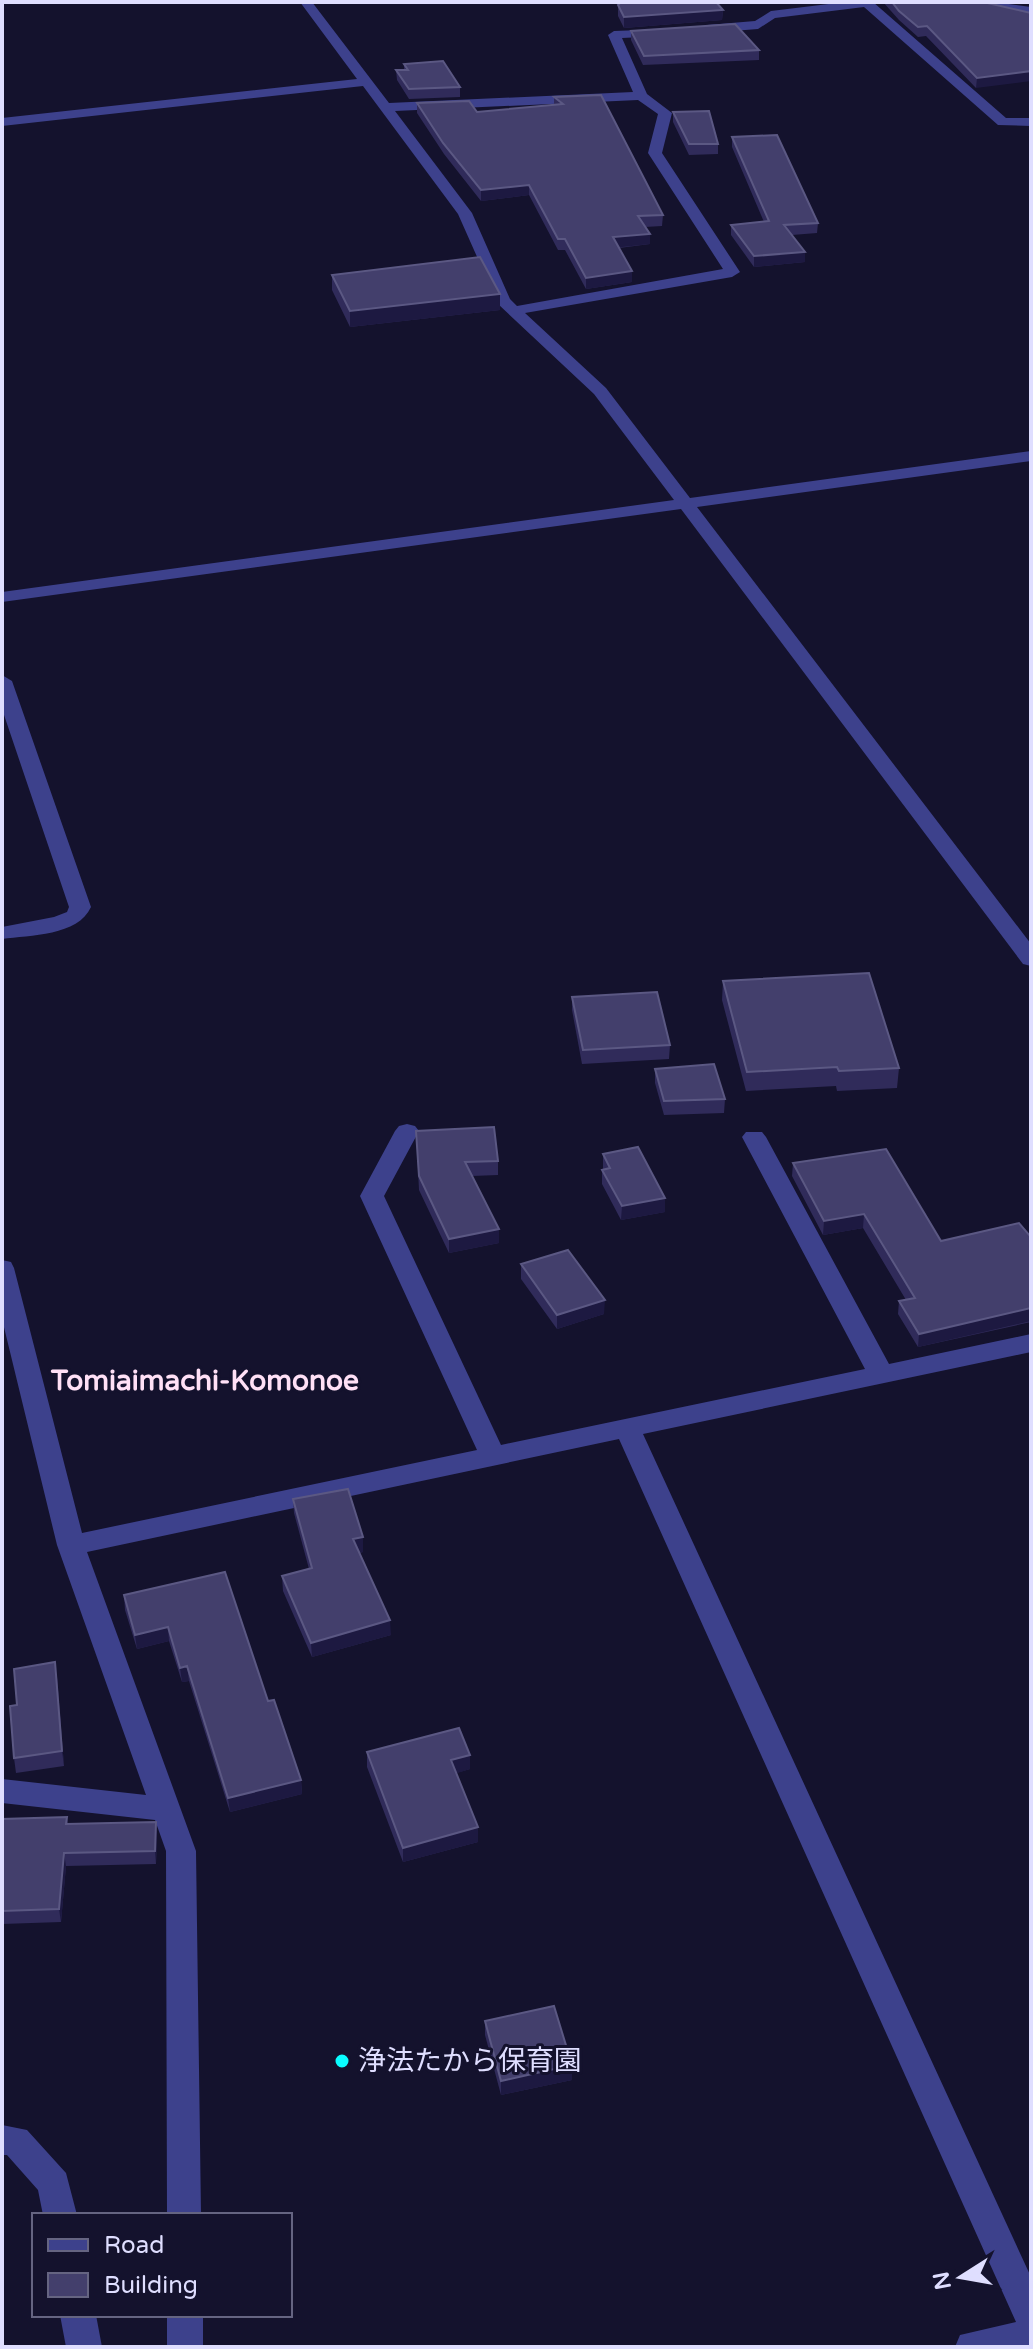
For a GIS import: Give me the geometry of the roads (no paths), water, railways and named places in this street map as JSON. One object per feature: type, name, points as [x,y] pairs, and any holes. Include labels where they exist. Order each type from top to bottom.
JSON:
[{"type":"street","points":[[306,2],[465,213],[495,287],[512,311],[600,391],[1031,959]]},
{"type":"street","points":[[968,2],[1031,11]]},
{"type":"street","points":[[692,30],[758,25],[771,15],[867,3],[1003,122],[1031,122]]},
{"type":"street","points":[[512,311],[732,272],[655,153],[665,113],[641,96],[614,35],[676,31]]},
{"type":"street","points":[[2,122],[367,82]]},
{"type":"street","points":[[386,107],[641,96]]},
{"type":"street","points":[[2,597],[1031,456]]},
{"type":"street","points":[[2,681],[80,907],[76,916],[59,923],[2,933]]},
{"type":"street","points":[[407,1131],[372,1196],[493,1456]]},
{"type":"street","points":[[754,1137],[881,1374]]},
{"type":"street","points":[[2,1268],[12,1358],[71,1545],[181,1851],[184,2213]]},
{"type":"street","points":[[71,1545],[1031,1343]]},
{"type":"street","points":[[627,1427],[1031,2316]]},
{"type":"street","points":[[2,1791],[167,1809]]},
{"type":"street","points":[[2,2140],[15,2140],[54,2184],[60,2213]]},
{"type":"street","points":[[78,2317],[84,2347]]},
{"type":"street","points":[[185,2317],[185,2347]]},
{"type":"street","points":[[973,2347],[1031,2335]]},
{"type":"place","name":"浄法たから保育園","points":[[342,2061]]},
{"type":"district","name":"Tomiaimachi-Komonoe","points":[[205,1381]]}]
